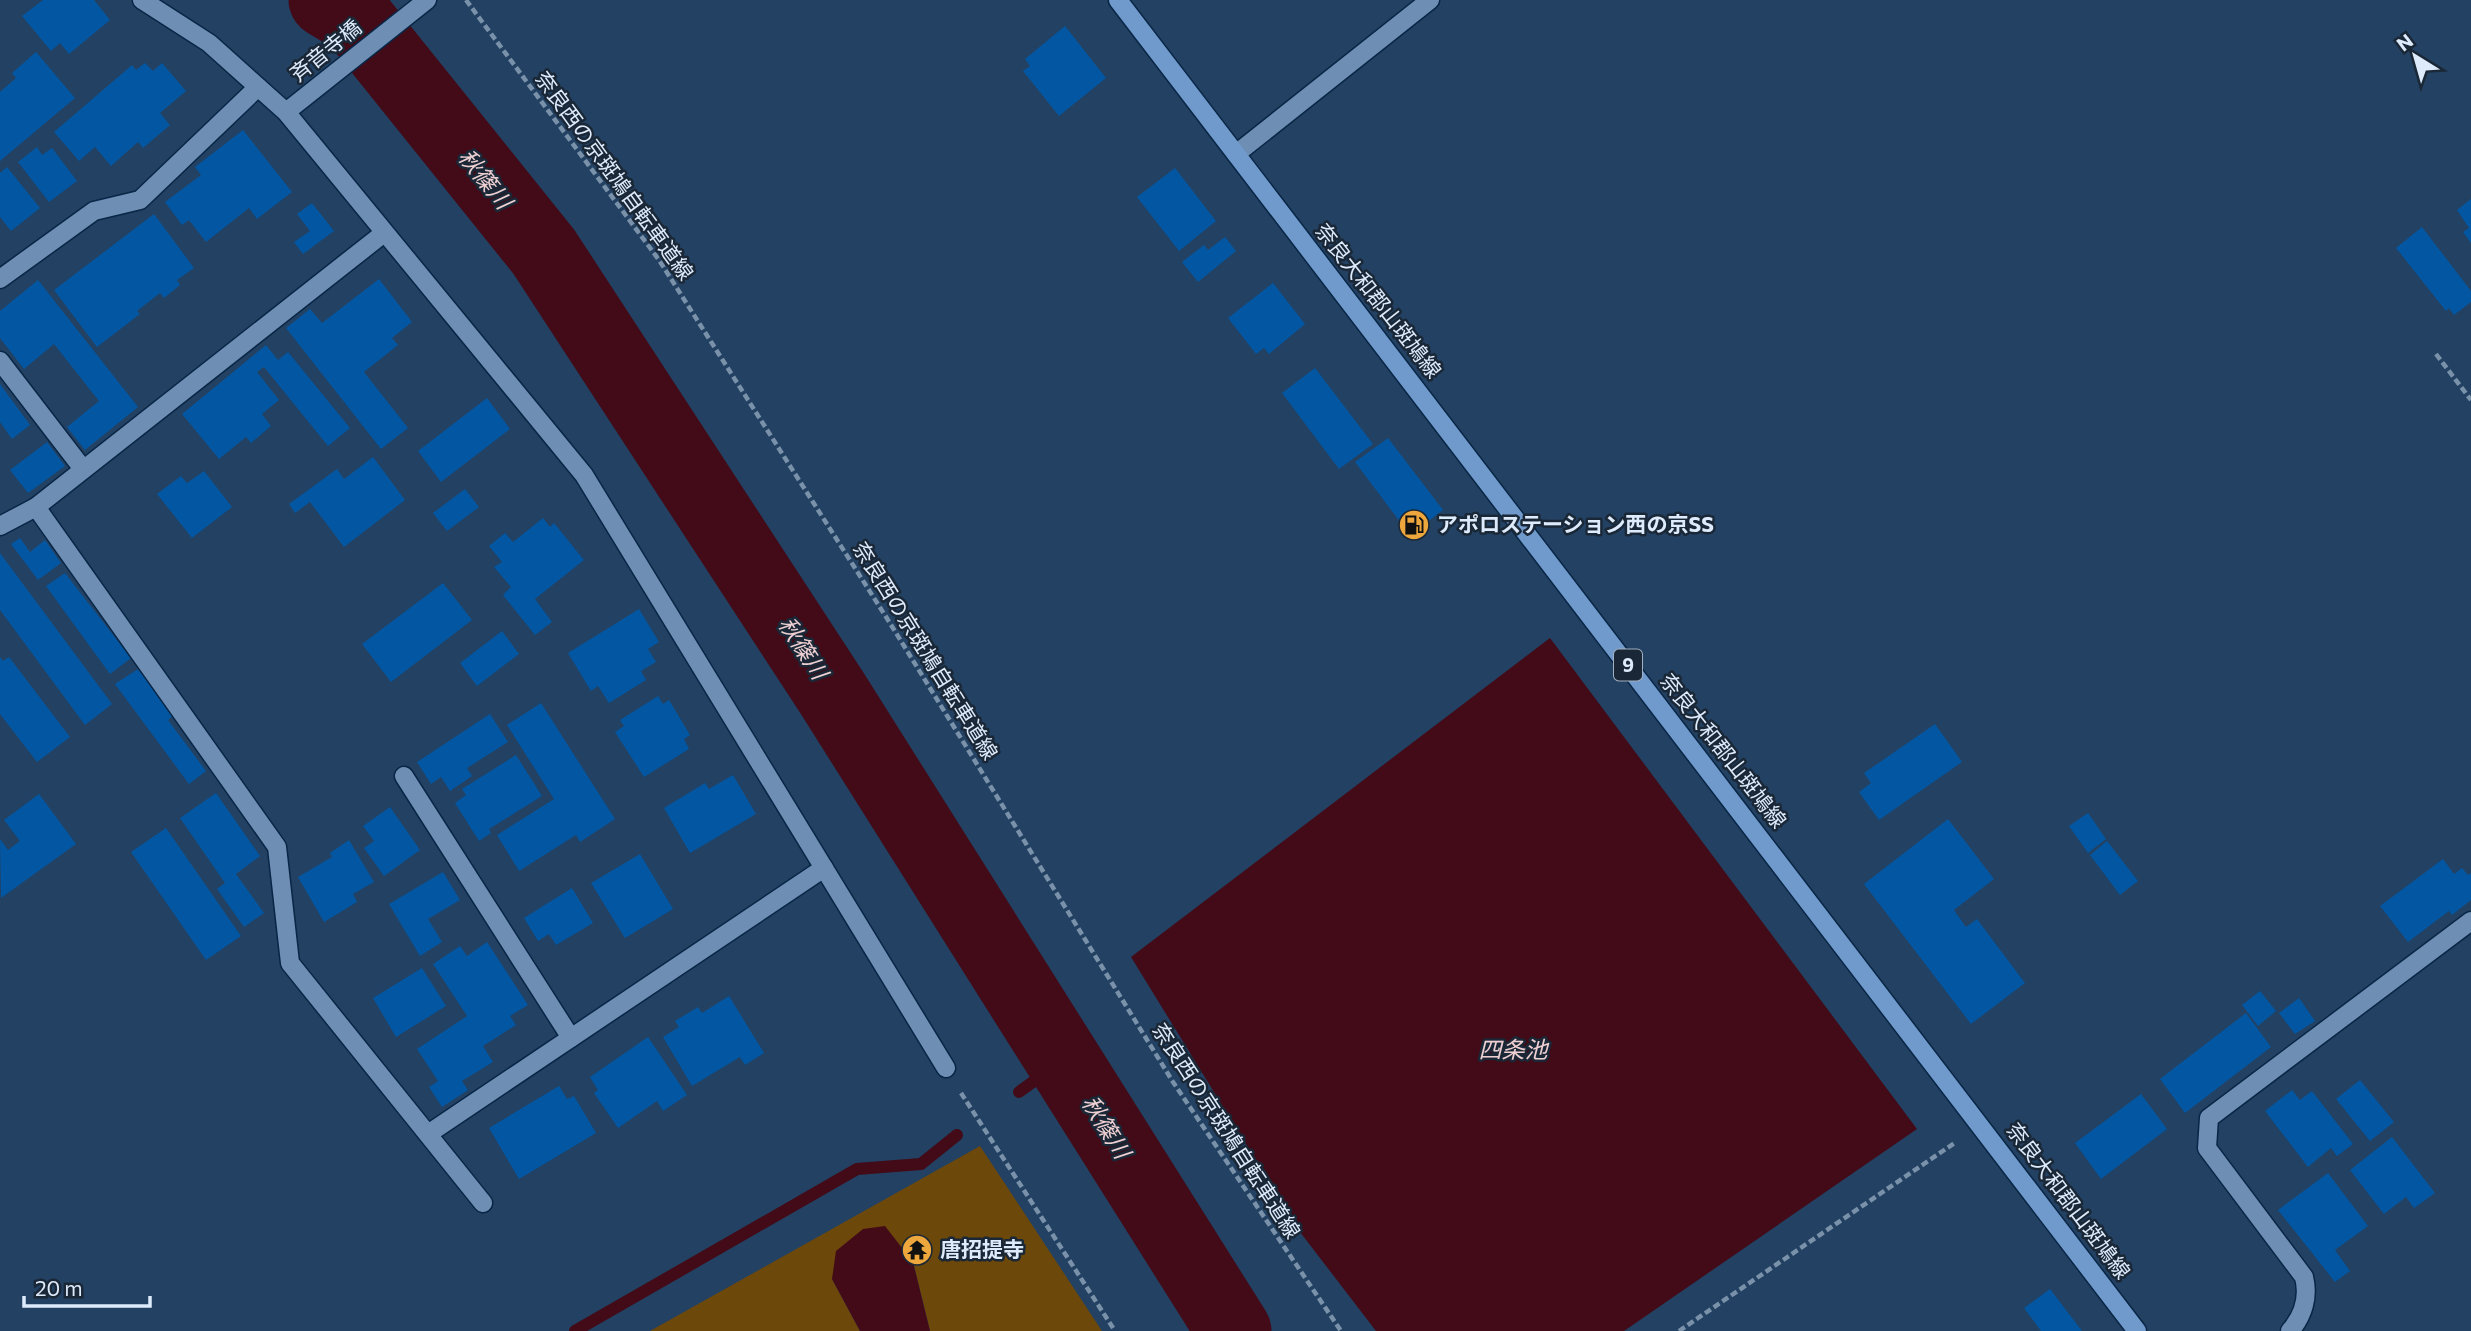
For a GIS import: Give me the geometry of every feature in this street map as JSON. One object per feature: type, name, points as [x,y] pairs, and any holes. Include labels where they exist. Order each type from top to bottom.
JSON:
[{"type":"main road","name":"奈良大和郡山斑鳩線","points":[[1118,0],[2137,1331]]},
{"type":"street","points":[[142,0],[209,43],[286,112],[584,475],[946,1068]]},
{"type":"street","name":"斉音寺橋","points":[[286,112],[427,0]]},
{"type":"street","points":[[1236,154],[1430,0]]},
{"type":"street","points":[[0,279],[94,211],[140,200],[258,87]]},
{"type":"street","points":[[0,526],[36,507],[384,233]]},
{"type":"street","points":[[0,361],[83,469]]},
{"type":"street","points":[[36,507],[277,847],[290,963],[483,1203]]},
{"type":"street","points":[[404,776],[571,1038]]},
{"type":"street","points":[[428,1134],[824,868]]},
{"type":"street","points":[[2290,1331],[2300,1320],[2307,1288],[2304,1277],[2207,1148],[2209,1118],[2471,921]]},
{"type":"path","name":"奈良西の京斑鳩自転車道線","points":[[466,0],[659,260],[888,620],[1173,1082],[1341,1331]]},
{"type":"path","points":[[2436,354],[2471,400]]},
{"type":"path","points":[[946,1068],[1115,1331]]},
{"type":"path","points":[[1679,1331],[1981,1125]]},
{"type":"shaded area","name":"唐招提寺","points":[[980,1146],[1102,1331],[930,1331],[913,1262],[832,1279],[860,1331],[650,1331]]},
{"type":"water","name":"四条池","points":[[1550,638],[1917,1129],[1624,1331],[1376,1331],[1300,1232],[1131,957]]},
{"type":"water","points":[[885,1226],[913,1262],[930,1331],[860,1331],[832,1279],[836,1251],[863,1229]]},
{"type":"building","points":[[43,0],[94,0],[110,20],[69,54],[60,43],[51,51],[22,16]]},
{"type":"building","points":[[1065,26],[1106,78],[1059,116],[1023,71],[1030,66],[1025,59]]},
{"type":"building","points":[[36,52],[75,98],[0,161],[0,92],[16,78],[12,73]]},
{"type":"building","points":[[145,63],[153,71],[162,63],[186,91],[160,113],[170,125],[143,148],[138,142],[111,166],[95,147],[79,161],[54,132],[132,65],[136,70]]},
{"type":"building","points":[[243,130],[292,192],[257,219],[249,208],[206,242],[189,220],[182,225],[165,202],[201,175],[195,167]]},
{"type":"building","points":[[37,147],[42,155],[52,148],[77,181],[49,202],[18,162]]},
{"type":"building","points":[[7,167],[40,208],[11,231],[0,217],[0,173]]},
{"type":"building","points":[[1175,168],[1216,221],[1179,251],[1137,197]]},
{"type":"building","points":[[2471,199],[2471,243],[2463,232],[2469,228],[2457,210]]},
{"type":"building","points":[[312,203],[334,231],[303,254],[294,242],[310,231],[297,214]]},
{"type":"building","points":[[154,214],[194,268],[177,280],[180,285],[164,298],[160,293],[137,311],[140,314],[97,347],[54,290]]},
{"type":"building","points":[[2422,227],[2471,291],[2471,302],[2454,315],[2449,308],[2446,311],[2396,248]]},
{"type":"building","points":[[1225,237],[1236,251],[1198,282],[1182,262],[1204,245],[1208,250]]},
{"type":"building","points":[[379,279],[412,322],[392,338],[398,345],[364,372],[408,428],[381,449],[286,328],[310,309],[322,323]]},
{"type":"building","points":[[38,280],[138,407],[85,450],[67,427],[99,401],[54,344],[24,369],[0,338],[0,311]]},
{"type":"building","points":[[1273,283],[1305,324],[1269,354],[1264,348],[1256,354],[1228,318]]},
{"type":"building","points":[[266,345],[278,360],[288,352],[350,428],[328,446],[264,367],[257,372],[279,400],[262,414],[271,426],[251,443],[246,437],[219,459],[182,414]]},
{"type":"building","points":[[1315,368],[1373,444],[1339,469],[1282,393]]},
{"type":"building","points":[[0,384],[30,425],[12,439],[0,422]]},
{"type":"building","points":[[487,398],[510,429],[441,482],[418,451]]},
{"type":"building","points":[[1388,438],[1443,510],[1410,535],[1355,462]]},
{"type":"building","points":[[47,442],[65,466],[28,493],[10,470]]},
{"type":"building","points":[[373,457],[405,500],[344,547],[310,502],[295,513],[289,504],[337,469],[344,479]]},
{"type":"building","points":[[204,471],[232,507],[192,538],[157,494],[181,476],[187,483]]},
{"type":"building","points":[[465,489],[479,507],[447,531],[433,513]]},
{"type":"building","points":[[543,518],[550,527],[554,523],[584,560],[535,599],[552,622],[535,635],[503,595],[511,587],[494,567],[502,562],[489,546],[505,533],[513,542]]},
{"type":"building","points":[[20,538],[30,552],[45,540],[61,563],[38,580],[11,544]]},
{"type":"building","points":[[0,553],[112,704],[85,725],[0,610]]},
{"type":"building","points":[[65,573],[131,658],[110,674],[46,586]]},
{"type":"building","points":[[443,583],[472,620],[391,682],[362,644]]},
{"type":"building","points":[[639,609],[659,642],[648,649],[656,662],[641,671],[646,680],[609,703],[598,686],[591,691],[568,653]]},
{"type":"building","points":[[502,631],[519,654],[477,686],[460,663]]},
{"type":"building","points":[[0,657],[3,661],[9,657],[70,737],[37,762],[0,714]]},
{"type":"building","points":[[138,669],[173,716],[168,720],[206,771],[189,784],[115,684]]},
{"type":"building","points":[[658,696],[663,704],[669,700],[690,735],[684,739],[689,749],[644,777],[615,732],[624,726],[620,720]]},
{"type":"building","points":[[541,703],[615,819],[580,842],[576,835],[519,871],[497,835],[554,799],[507,725]]},
{"type":"building","points":[[490,714],[508,742],[467,768],[472,776],[450,791],[441,777],[431,784],[417,762]]},
{"type":"building","points":[[1935,724],[1962,762],[1879,820],[1859,792],[1871,783],[1864,773]]},
{"type":"building","points":[[516,755],[542,796],[489,829],[491,833],[479,841],[455,803],[466,795],[462,789]]},
{"type":"building","points":[[733,775],[756,814],[690,853],[664,808],[705,783],[709,789]]},
{"type":"building","points":[[216,793],[260,856],[236,874],[264,913],[244,927],[217,889],[225,883],[180,818]]},
{"type":"building","points":[[39,794],[76,844],[1,898],[0,839],[8,850],[20,841],[4,820]]},
{"type":"building","points":[[390,807],[420,850],[384,876],[364,848],[374,841],[363,826]]},
{"type":"building","points":[[2088,813],[2106,839],[2088,853],[2069,826]]},
{"type":"building","points":[[1948,819],[1994,879],[1954,910],[1966,927],[1977,919],[2025,983],[1971,1024],[1864,884]]},
{"type":"building","points":[[166,828],[241,936],[206,960],[131,852]]},
{"type":"building","points":[[349,840],[374,882],[353,894],[357,902],[324,922],[298,877],[332,857],[330,853]]},
{"type":"building","points":[[2107,841],[2138,881],[2120,895],[2090,855]]},
{"type":"building","points":[[640,854],[673,909],[625,938],[591,883]]},
{"type":"building","points":[[2443,859],[2454,874],[2462,868],[2468,875],[2471,873],[2471,900],[2452,915],[2449,911],[2408,942],[2380,906]]},
{"type":"building","points":[[443,872],[460,900],[428,919],[442,942],[420,956],[389,904]]},
{"type":"building","points":[[572,888],[593,923],[556,945],[549,934],[538,941],[524,918]]},
{"type":"building","points":[[487,942],[528,1005],[510,1016],[516,1025],[483,1046],[493,1062],[462,1081],[468,1090],[442,1107],[429,1087],[438,1081],[417,1049],[467,1016],[433,964],[460,946],[467,956]]},
{"type":"building","points":[[422,968],[446,1006],[396,1037],[373,998]]},
{"type":"building","points":[[2260,991],[2276,1011],[2258,1026],[2242,1005]]},
{"type":"building","points":[[729,996],[764,1053],[745,1065],[740,1057],[692,1086],[663,1037],[679,1027],[675,1021],[698,1007],[702,1013]]},
{"type":"building","points":[[2299,998],[2315,1021],[2295,1034],[2279,1013]]},
{"type":"building","points":[[2246,1013],[2271,1047],[2185,1113],[2160,1079]]},
{"type":"building","points":[[648,1037],[687,1095],[663,1111],[657,1101],[618,1128],[594,1093],[598,1090],[590,1077]]},
{"type":"building","points":[[2360,1080],[2394,1122],[2370,1141],[2336,1099]]},
{"type":"building","points":[[559,1086],[567,1099],[574,1096],[596,1133],[519,1179],[489,1128]]},
{"type":"building","points":[[2292,1090],[2300,1100],[2312,1091],[2353,1144],[2337,1156],[2331,1148],[2308,1167],[2265,1111]]},
{"type":"building","points":[[2141,1094],[2167,1129],[2101,1179],[2075,1143]]},
{"type":"building","points":[[2392,1137],[2435,1193],[2414,1208],[2406,1197],[2384,1214],[2350,1170]]},
{"type":"building","points":[[2328,1173],[2368,1226],[2335,1250],[2350,1271],[2335,1282],[2278,1210]]},
{"type":"building","points":[[2050,1289],[2082,1331],[2041,1331],[2024,1308]]},
{"type":"waterway","name":"秋篠川","points":[[326,0],[356,18],[544,252],[832,693],[1234,1331]]},
{"type":"waterway","points":[[1019,1092],[1063,1060]]},
{"type":"waterway","points":[[575,1331],[857,1169],[921,1164],[957,1135]]},
{"type":"place","name":"アポロステーション西の京SS","points":[[1414,525]]},
{"type":"place","name":"唐招提寺","points":[[917,1250]]}]
